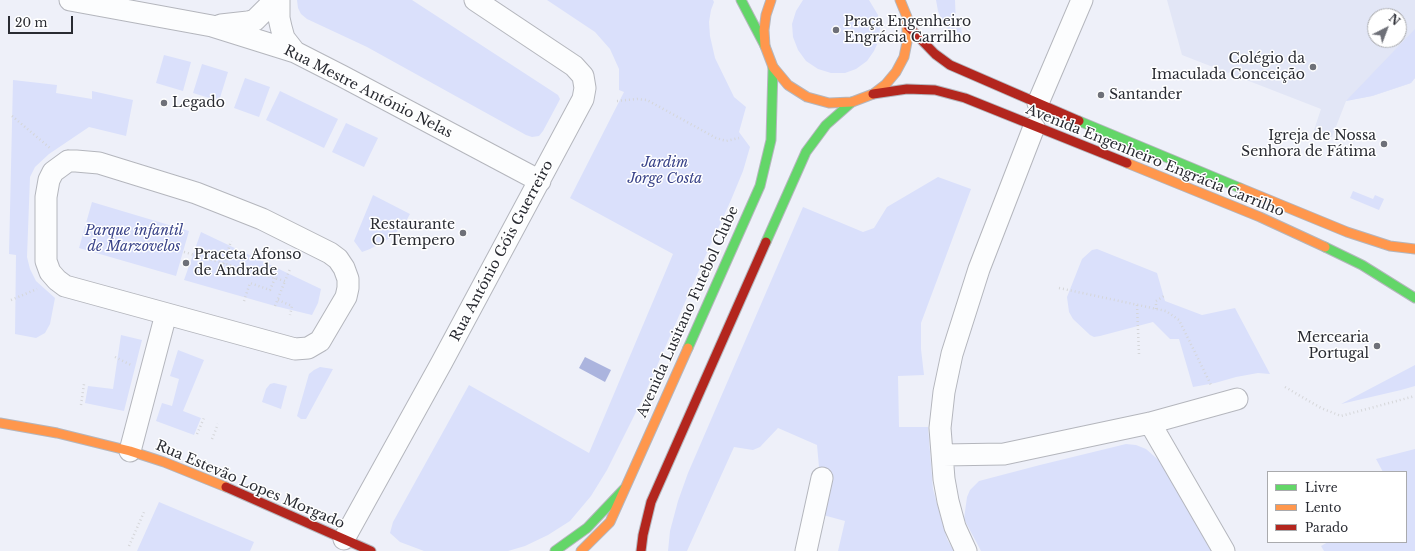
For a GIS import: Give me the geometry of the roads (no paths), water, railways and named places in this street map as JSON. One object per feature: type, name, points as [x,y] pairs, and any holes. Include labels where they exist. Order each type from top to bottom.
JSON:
[{"type":"main road","points":[[741,0],[765,46],[774,67],[788,85],[807,97],[829,103],[852,102],[873,94],[896,72],[904,57],[908,42],[907,0]]},
{"type":"main road","points":[[765,46],[764,30],[766,15],[771,0]]},
{"type":"main road","points":[[900,0],[907,21]]},
{"type":"main road","name":"Avenida Engenheiro Engrácia Carrilho","points":[[907,21],[934,54],[950,65],[966,73],[1347,232],[1390,246],[1415,249]]},
{"type":"main road","name":"Avenida Lusitano Futebol Clube","points":[[581,551],[610,522],[760,186],[771,140],[774,67]]},
{"type":"main road","name":"Avenida Engenheiro Engrácia Carrilho","points":[[873,94],[907,89],[935,90],[965,98],[1260,218],[1315,242],[1362,265],[1415,298]]},
{"type":"main road","points":[[641,551],[643,535],[651,502],[806,152],[826,125],[852,102]]},
{"type":"main road","name":"Rua Estevão Lopes Morgado","points":[[0,422],[57,433],[130,451],[182,469],[206,478],[371,551]]},
{"type":"main road","points":[[555,551],[587,528],[626,487]]},
{"type":"street","name":"Rua Mestre António Nelas","points":[[70,0],[212,26],[294,52],[540,181]]},
{"type":"street","points":[[212,26],[255,20],[275,0]]},
{"type":"street","points":[[279,0],[279,18],[284,38],[294,52]]},
{"type":"street","name":"Rua António Góis Guerreiro","points":[[344,540],[540,181],[583,99],[585,88],[583,76],[574,66],[475,0]]},
{"type":"street","points":[[1038,103],[1082,0]]},
{"type":"street","points":[[260,15],[260,23],[265,34],[273,45]]},
{"type":"street","points":[[966,551],[956,527],[948,501],[944,479],[940,428],[944,392],[952,354],[979,269],[1034,127]]},
{"type":"street","points":[[76,161],[99,163],[196,193],[262,218],[330,253],[344,268],[348,279],[346,297],[323,336],[315,345],[301,350],[166,314],[65,286],[50,272],[46,261],[46,197],[49,180],[53,172],[60,166],[68,162],[76,161]]},
{"type":"street","points":[[130,451],[166,314]]},
{"type":"street","points":[[942,455],[1004,454],[1150,423],[1228,402]]},
{"type":"street","points":[[1150,423],[1224,551]]},
{"type":"street","points":[[806,551],[822,478]]},
{"type":"place","name":"Praça Engenheiro Engrácia Carrilho","points":[[836,30]]},
{"type":"place","name":"Colégio da Imaculada Conceição","points":[[1313,67]]},
{"type":"place","name":"Santander","points":[[1101,95]]},
{"type":"place","name":"Legado","points":[[164,103]]},
{"type":"place","name":"Igreja de Nossa Senhora de Fátima","points":[[1384,144]]},
{"type":"place","name":"Restaurante O Tempero","points":[[463,233]]},
{"type":"place","name":"Praceta Afonso de Andrade","points":[[186,263]]},
{"type":"place","name":"Mercearia Portugal","points":[[1377,346]]},
{"type":"park label","name":"Jardim Jorge Costa","points":[[665,172]]},
{"type":"park label","name":"Parque infantil de Marzovelos","points":[[134,240]]}]
